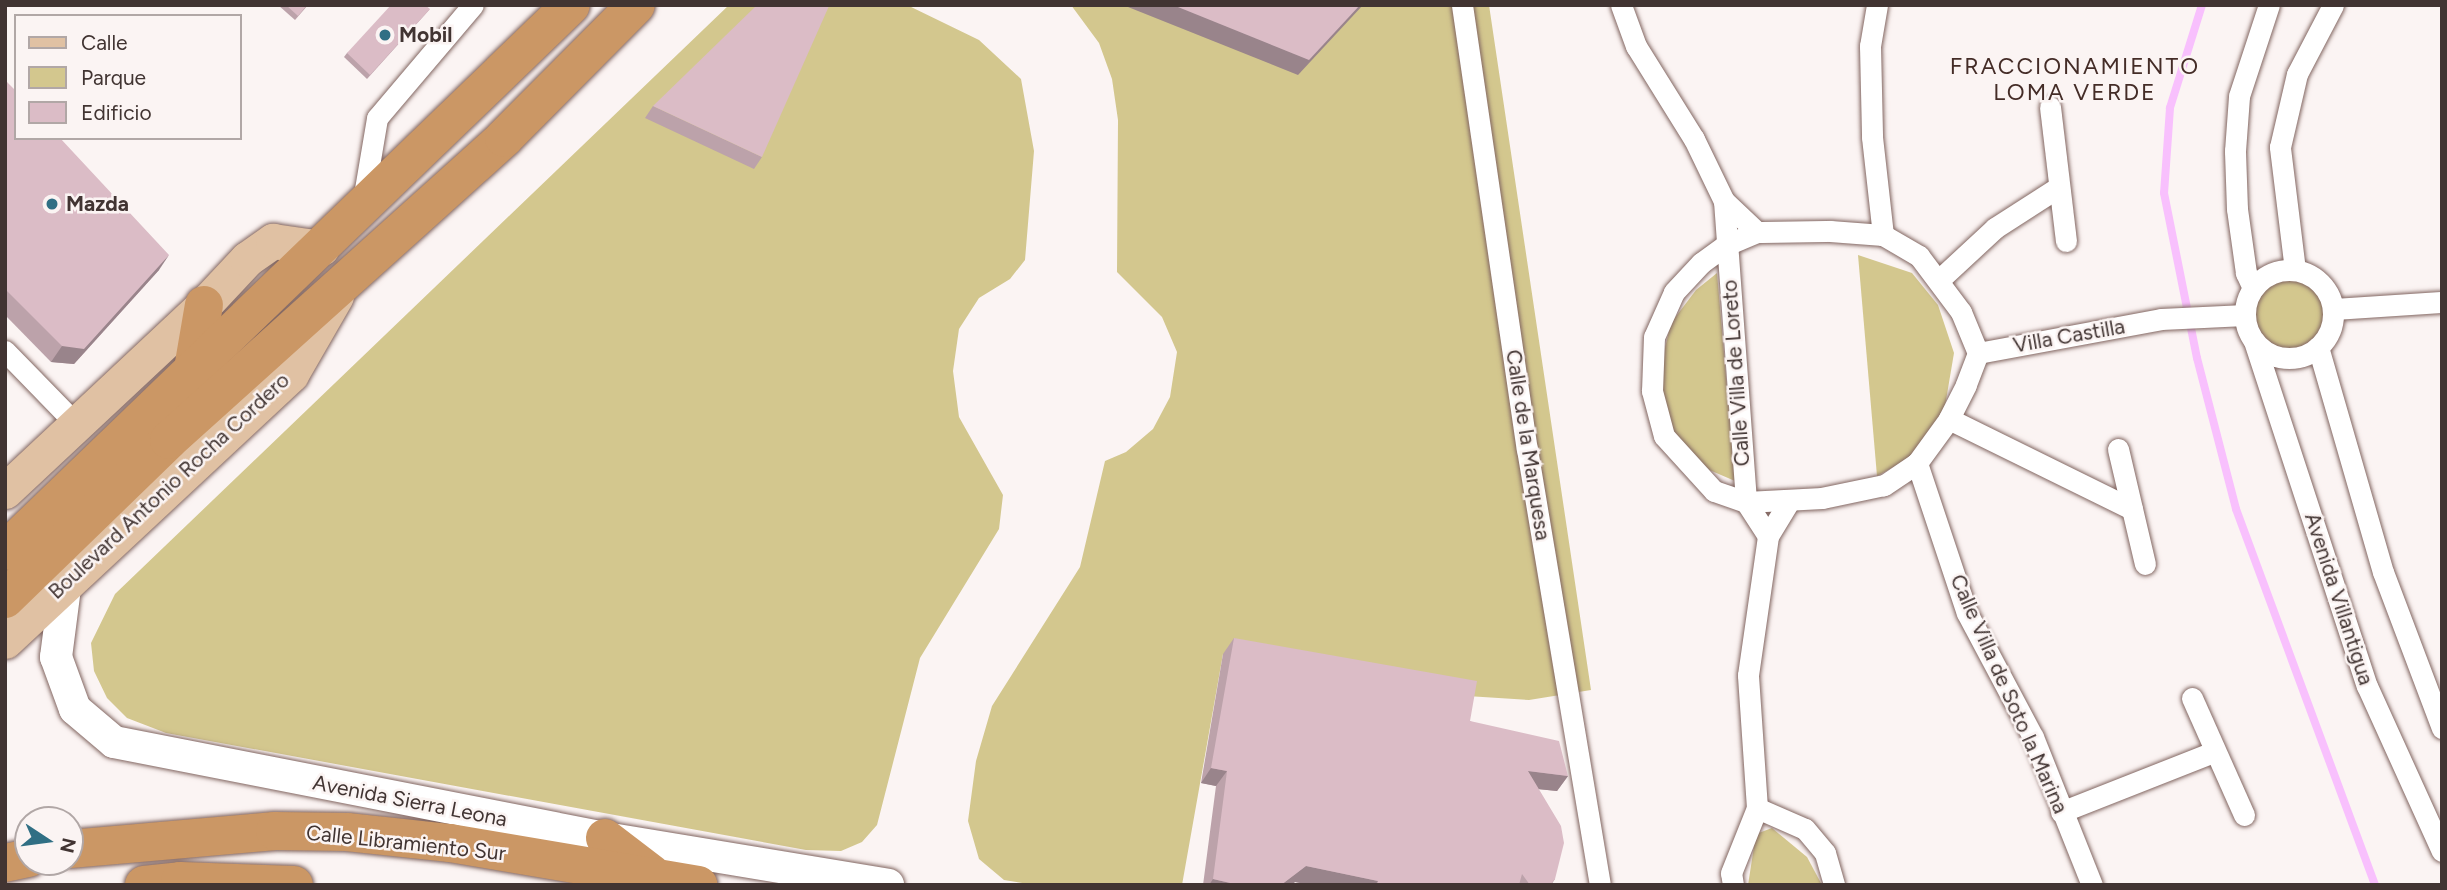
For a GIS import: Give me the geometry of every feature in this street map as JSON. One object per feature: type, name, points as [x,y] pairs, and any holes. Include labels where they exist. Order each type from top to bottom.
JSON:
[{"type":"highway","points":[[5,599],[159,427],[192,375],[571,5]]},
{"type":"highway","points":[[5,551],[159,427],[342,286],[504,138],[636,5]]},
{"type":"highway","points":[[192,375],[204,305]]},
{"type":"highway","name":"Calle Libramiento Sur","points":[[84,848],[275,831],[346,832],[450,843],[698,885]]},
{"type":"highway","points":[[605,838],[657,877]]},
{"type":"highway","points":[[144,885],[180,881],[294,885]]},
{"type":"main road","points":[[5,491],[204,305],[247,259],[273,242],[321,248]]},
{"type":"main road","name":"Boulevard Antonio Rocha Cordero","points":[[5,641],[66,580],[291,373],[342,286]]},
{"type":"street","points":[[362,208],[377,118],[473,5]]},
{"type":"street","name":"Calle de la Marquesa","points":[[1462,5],[1527,449],[1600,884]]},
{"type":"street","points":[[1621,5],[1636,46],[1694,139],[1724,201],[1757,232]]},
{"type":"street","points":[[1877,5],[1870,46],[1871,137],[1883,235]]},
{"type":"street","points":[[2253,288],[2246,273],[2237,209],[2235,151],[2239,96],[2269,5]]},
{"type":"street","points":[[2295,270],[2280,147],[2297,75],[2333,5]]},
{"type":"street","points":[[2050,107],[2057,188],[2066,241]]},
{"type":"street","points":[[1940,279],[1995,228],[2057,188]]},
{"type":"street","name":"Calle Villa de Loreto","points":[[1724,201],[1746,502]]},
{"type":"street","points":[[1757,232],[1883,235],[1919,256],[1940,279],[1961,312],[1978,353],[1949,419],[1917,463],[1884,485],[1790,500],[1746,502],[1714,491],[1664,436],[1652,391],[1654,337],[1674,292],[1701,263],[1726,245],[1757,232]]},
{"type":"street","points":[[2295,270],[2313,276],[2327,290],[2333,309],[2332,323],[2318,347],[2292,358],[2278,356],[2254,341],[2245,315],[2253,288],[2272,273],[2295,270]]},
{"type":"street","points":[[2333,309],[2442,302]]},
{"type":"street","name":"Villa Castilla","points":[[1978,353],[2161,319],[2216,314],[2245,315]]},
{"type":"street","name":"Avenida Villantigua","points":[[2254,341],[2367,686],[2442,851]]},
{"type":"street","points":[[2318,347],[2382,572],[2442,728]]},
{"type":"street","points":[[5,351],[76,424]]},
{"type":"street","points":[[1949,419],[2132,509]]},
{"type":"street","points":[[2118,449],[2145,564]]},
{"type":"street","name":"Calle Villa de Soto la Marina","points":[[1917,463],[1967,613],[2033,737],[2092,885]]},
{"type":"street","points":[[1733,885],[1731,873],[1757,808],[1748,675],[1768,536],[1790,500]]},
{"type":"street","points":[[1746,502],[1768,536]]},
{"type":"street","name":"Avenida Sierra Leona","points":[[66,580],[56,657],[75,709],[114,743],[605,838],[888,885]]},
{"type":"street","points":[[2192,698],[2213,752],[2244,815]]},
{"type":"street","points":[[2061,812],[2213,752]]},
{"type":"street","points":[[1757,808],[1805,829],[1825,853],[1834,885]]},
{"type":"green space","points":[[729,5],[907,5],[979,40],[1021,79],[1034,151],[1025,260],[1010,279],[979,298],[959,329],[953,371],[959,417],[1003,495],[999,529],[920,658],[877,825],[862,842],[841,851],[806,850],[166,733],[127,718],[107,698],[94,671],[91,643],[115,594]]},
{"type":"green space","points":[[1071,5],[1489,5],[1591,690],[1529,700],[1467,696],[1223,654],[1182,885],[1035,885],[1004,880],[979,859],[968,821],[976,761],[992,706],[1080,567],[1105,461],[1126,452],[1153,429],[1170,397],[1177,352],[1162,317],[1117,272],[1118,120],[1112,79],[1099,43]]},
{"type":"green space","points":[[1858,255],[1912,273],[1938,305],[1954,353],[1944,412],[1910,458],[1877,476]]},
{"type":"green space","points":[[1717,273],[1735,481],[1700,466],[1675,435],[1662,395],[1662,360],[1671,323],[1696,290]]},
{"type":"green space","points":[[2296,280],[2309,286],[2318,295],[2322,301],[2322,329],[2314,340],[2303,348],[2282,350],[2264,340],[2256,329],[2254,308],[2264,290],[2275,282]]},
{"type":"green space","points":[[1772,828],[1807,857],[1822,885],[1748,885],[1756,834]]},
{"type":"building","points":[[286,5],[307,5],[298,16]]},
{"type":"building","name":"Mobil","points":[[391,5],[425,5],[430,9],[370,75],[347,53]]},
{"type":"building","points":[[757,5],[829,6],[762,157],[653,106]]},
{"type":"building","points":[[1173,5],[1360,5],[1309,60]]},
{"type":"building","name":"Mazda","points":[[5,80],[14,89],[14,140],[62,140],[169,255],[84,349],[62,346],[5,289]]},
{"type":"building","points":[[1234,638],[1477,681],[1470,721],[1559,741],[1568,776],[1528,771],[1561,826],[1564,843],[1555,879],[1550,885],[1530,885],[1522,874],[1519,885],[1377,885],[1378,881],[1306,866],[1281,885],[1239,885],[1213,879],[1227,771],[1211,768]]},
{"type":"waterway","points":[[2202,5],[2170,108],[2164,193],[2197,358],[2236,509],[2375,885]]},
{"type":"place","name":"Mobil","points":[[385,35]]},
{"type":"place","name":"Mazda","points":[[52,204]]},
{"type":"district","name":"FRACCIONAMIENTO LOMA VERDE","points":[[2075,79]]}]
